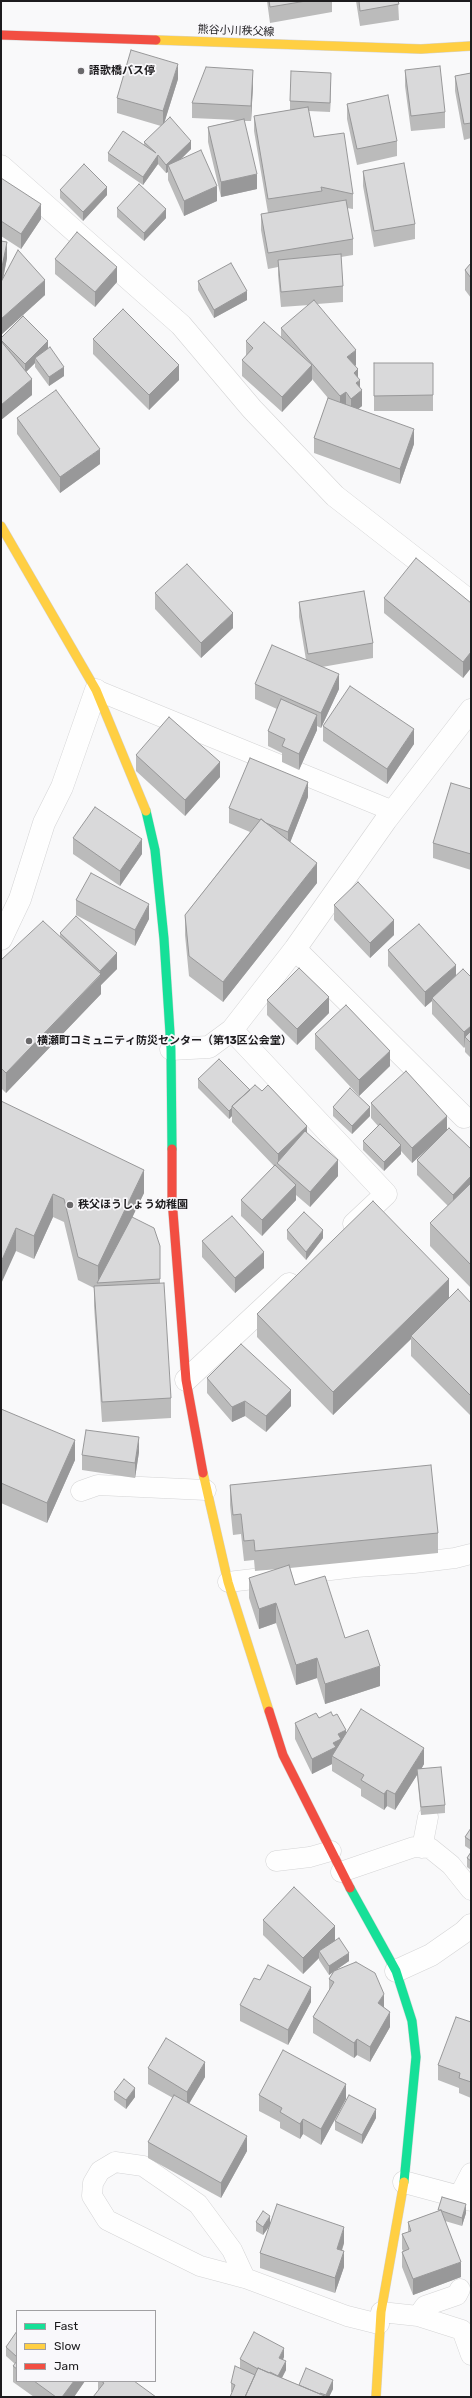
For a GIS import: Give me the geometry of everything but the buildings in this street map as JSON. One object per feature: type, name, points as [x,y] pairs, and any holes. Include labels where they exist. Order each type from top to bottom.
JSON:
[{"type":"street","name":"熊谷小川秩父線","points":[[1,35],[421,49],[471,46]]},
{"type":"street","points":[[1,166],[181,325],[252,409],[335,496],[471,602]]},
{"type":"street","points":[[1,526],[96,690],[146,809],[155,850],[164,939],[171,1049],[172,1199],[186,1380],[206,1490],[228,1582],[283,1755],[330,1851],[396,1971],[412,2021],[416,2057],[404,2182],[380,2318],[376,2397]]},
{"type":"street","points":[[1,939],[20,899],[44,823],[62,788],[96,690]]},
{"type":"street","points":[[171,1049],[209,1047],[232,1030],[295,949],[393,811],[471,710]]},
{"type":"street","points":[[295,949],[464,1117]]},
{"type":"street","points":[[232,1030],[386,1194],[340,1236]]},
{"type":"street","points":[[186,1380],[306,1268]]},
{"type":"street","points":[[396,1971],[431,1955],[464,1932],[471,1925]]},
{"type":"street","points":[[404,2182],[465,2198]]},
{"type":"lane","points":[[96,690],[393,811]]},
{"type":"lane","points":[[81,1491],[98,1486],[206,1490]]},
{"type":"lane","points":[[228,1582],[448,1559],[471,1554]]},
{"type":"lane","points":[[422,1848],[428,1817]]},
{"type":"lane","points":[[341,1872],[414,1847],[430,1848],[442,1856],[471,1890]]},
{"type":"lane","points":[[276,1861],[310,1857],[330,1851]]},
{"type":"lane","points":[[245,2278],[232,2250],[198,2204],[143,2166],[115,2162],[100,2171],[92,2183],[92,2196],[107,2220],[200,2266],[245,2278],[347,2316],[380,2318],[418,2316],[462,2330],[471,2355]]},
{"type":"lane","points":[[465,2198],[471,2173]]},
{"type":"lane","points":[[418,2316],[425,2306],[457,2295],[460,2288]]},
{"type":"traffic: fast","points":[[146,811],[155,850],[164,939],[171,1049],[172,1149]]},
{"type":"traffic: fast","points":[[350,1888],[396,1971],[412,2021],[416,2057],[404,2182]]},
{"type":"traffic: slow","points":[[156,40],[421,49],[471,46]]},
{"type":"traffic: slow","points":[[1,526],[96,690],[146,811]]},
{"type":"traffic: slow","points":[[203,1473],[228,1582],[269,1711]]},
{"type":"traffic: slow","points":[[376,2397],[381,2312],[404,2182]]},
{"type":"traffic: jam","points":[[1,35],[156,40]]},
{"type":"traffic: jam","points":[[172,1149],[172,1199],[186,1380],[203,1473]]},
{"type":"traffic: jam","points":[[269,1711],[283,1755],[350,1888]]},
{"type":"place","name":"語歌橋バス停","points":[[81,71]]},
{"type":"place","name":"横瀬町コミュニティ防災センター（第13区公会堂）","points":[[29,1041]]},
{"type":"place","name":"秩父ほうしょう幼稚園","points":[[70,1205]]}]
